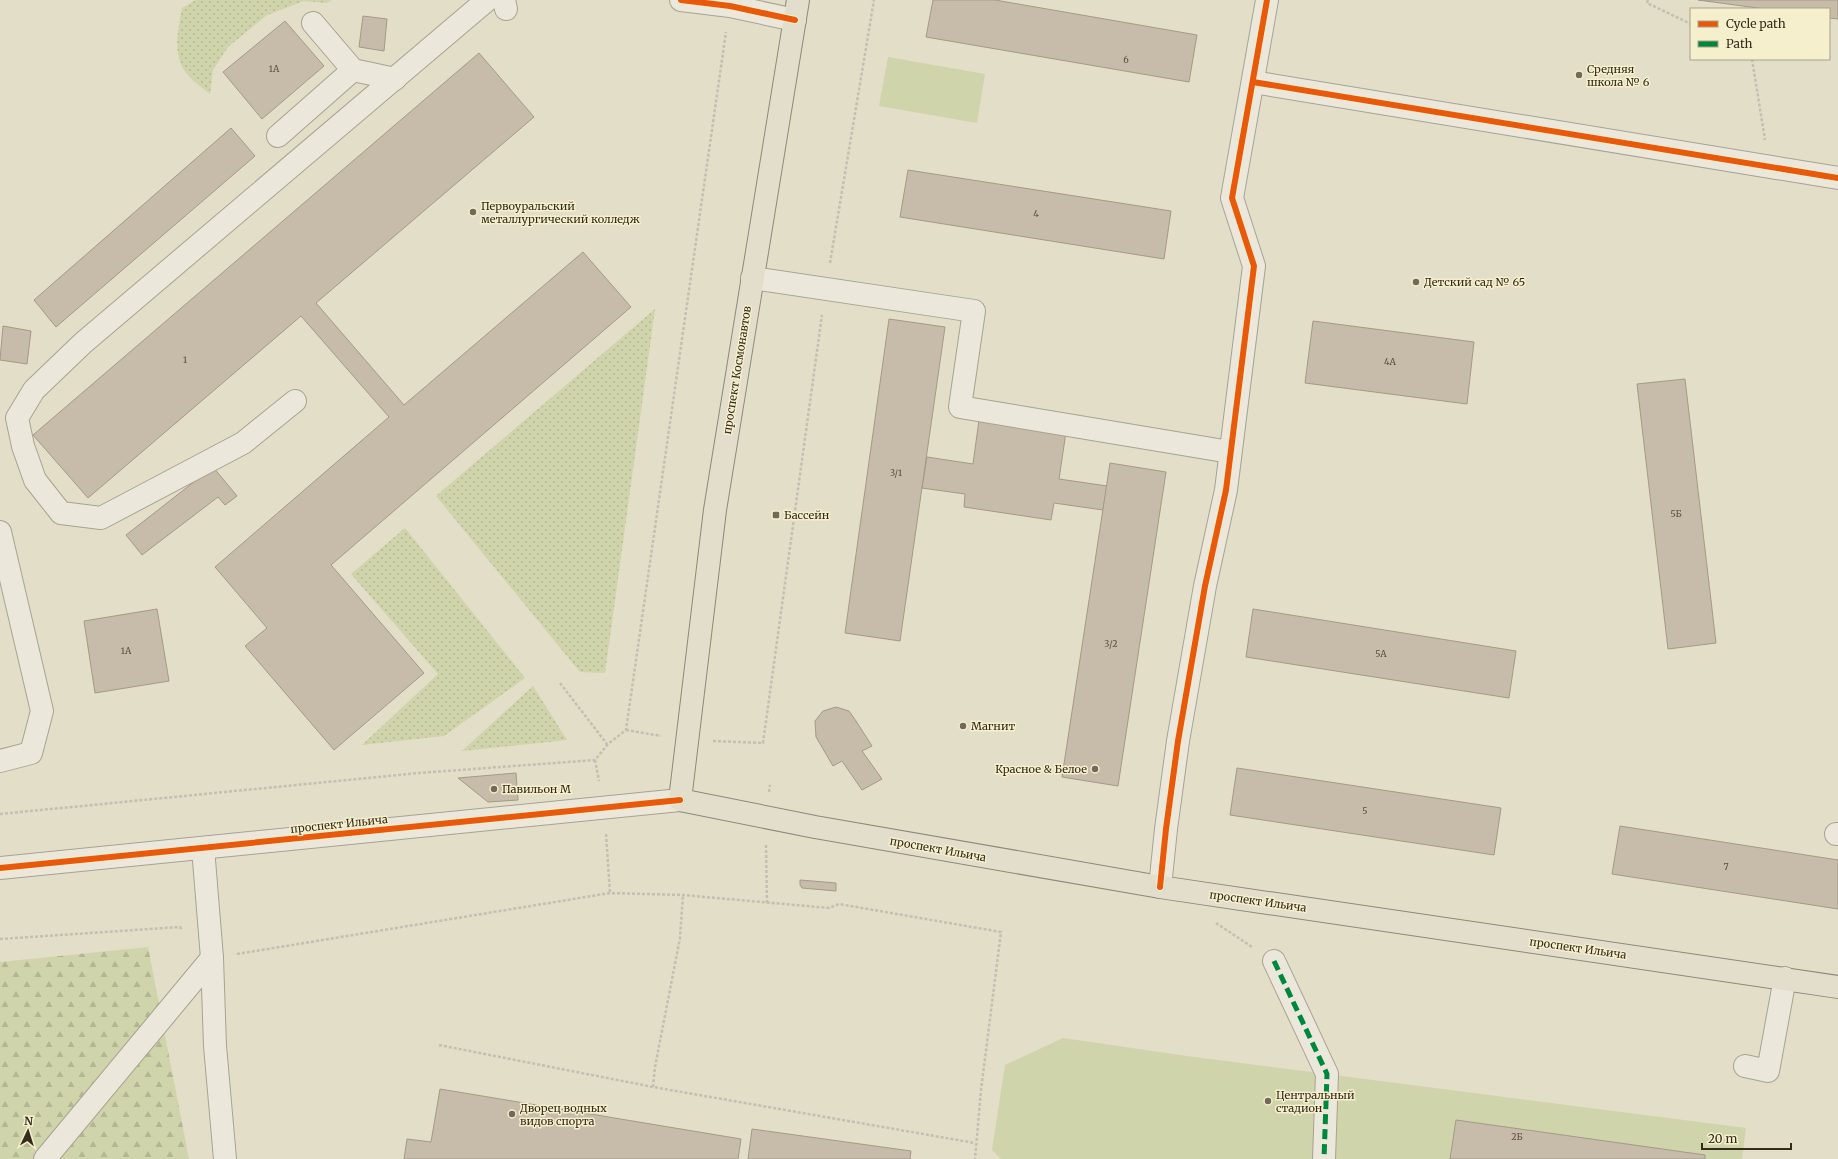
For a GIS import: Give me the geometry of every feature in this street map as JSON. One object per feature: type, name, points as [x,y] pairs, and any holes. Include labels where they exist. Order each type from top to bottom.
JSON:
[{"type":"main road","name":"проспект Космонавтов","points":[[686,740],[716,510],[796,10]]},
{"type":"main road","points":[[680,800],[686,740]]},
{"type":"main road","name":"проспект Ильича","points":[[680,800],[815,827],[1160,887],[1838,987]]},
{"type":"street","points":[[681,0],[730,6],[796,10]]},
{"type":"street","points":[[1160,887],[1178,741],[1205,586],[1226,490],[1254,266],[1232,198],[1267,0]]},
{"type":"street","points":[[295,401],[243,443],[101,518],[61,513],[35,480],[23,446],[17,418],[34,390],[83,343],[395,79],[499,3]]},
{"type":"street","points":[[314,23],[353,70],[395,79]]},
{"type":"street","points":[[278,136],[353,70]]},
{"type":"street","points":[[1253,82],[1838,178]]},
{"type":"street","points":[[752,278],[974,311],[960,407],[1230,452]]},
{"type":"street","points":[[0,532],[42,711],[31,753],[0,761]]},
{"type":"street","name":"проспект Ильича","points":[[0,868],[680,800]]},
{"type":"street","points":[[203,848],[212,958],[215,1046],[225,1159]]},
{"type":"street","points":[[45,1159],[212,958]]},
{"type":"street","points":[[1274,961],[1327,1074],[1324,1159]]},
{"type":"street","points":[[1745,1066],[1768,1071],[1785,978]]},
{"type":"path","points":[[626,730],[686,740],[763,743],[825,289],[874,0]]},
{"type":"path","points":[[1648,0],[1647,3],[1690,24]]},
{"type":"path","points":[[0,814],[419,773],[595,760],[608,744],[626,730],[730,6]]},
{"type":"path","points":[[1752,60],[1769,166]]},
{"type":"path","points":[[560,683],[608,744]]},
{"type":"path","points":[[0,939],[180,927],[212,958],[610,893],[683,895],[829,908],[839,904],[1001,932],[975,1143],[975,1159]]},
{"type":"path","points":[[653,1087],[655,1067],[680,938],[683,895]]},
{"type":"path","points":[[439,1045],[653,1087],[975,1143]]},
{"type":"green space","points":[[196,0],[331,0],[327,3],[304,1],[267,15],[228,47],[213,70],[210,94],[194,81],[183,69],[178,52],[177,44],[182,8]]},
{"type":"green space","points":[[888,57],[985,74],[977,123],[879,106]]},
{"type":"green space","points":[[655,309],[605,673],[580,672],[436,496]]},
{"type":"green space","points":[[405,528],[525,678],[444,736],[362,745],[438,674],[351,574]]},
{"type":"green space","points":[[533,686],[567,740],[462,751]]},
{"type":"green space","points":[[148,947],[189,1159],[0,1159],[0,962]]},
{"type":"green space","name":"Центральный стадион","points":[[1063,1038],[1194,1057],[1746,1128],[1742,1159],[1001,1159],[992,1150],[1005,1065]]},
{"type":"building","points":[[933,0],[995,0],[1197,35],[1189,82],[926,37]]},
{"type":"building","points":[[1698,0],[1838,0],[1838,19],[1830,18],[1830,8],[1758,8]]},
{"type":"building","points":[[363,16],[387,19],[384,51],[359,47]]},
{"type":"building","points":[[285,21],[324,66],[262,119],[223,72]]},
{"type":"building","points":[[479,53],[534,117],[316,303],[404,405],[583,252],[631,307],[331,565],[424,673],[334,750],[245,646],[267,628],[215,567],[389,417],[301,316],[88,498],[33,435]]},
{"type":"building","points":[[231,128],[255,156],[56,327],[34,300]]},
{"type":"building","points":[[908,170],[1171,211],[1164,259],[900,217]]},
{"type":"building","points":[[889,319],[945,327],[900,641],[845,633]]},
{"type":"building","points":[[1313,321],[1474,342],[1467,404],[1305,383]]},
{"type":"building","points":[[3,326],[31,331],[27,364],[0,360]]},
{"type":"building","points":[[1685,379],[1716,643],[1668,649],[1637,384]]},
{"type":"building","points":[[979,420],[1066,432],[1059,479],[1107,486],[1103,510],[1054,503],[1051,520],[964,507],[965,494],[922,488],[927,457],[973,464]]},
{"type":"building","points":[[1110,463],[1166,472],[1118,786],[1062,777]]},
{"type":"building","points":[[213,467],[237,496],[225,505],[218,497],[142,555],[126,535]]},
{"type":"building","points":[[157,609],[169,681],[95,693],[84,621]]},
{"type":"building","points":[[1253,609],[1516,651],[1509,698],[1246,657]]},
{"type":"building","points":[[836,707],[849,711],[872,746],[862,751],[882,779],[862,790],[842,761],[833,766],[816,737],[815,721],[823,711]]},
{"type":"building","points":[[1237,768],[1501,808],[1494,855],[1230,815]]},
{"type":"building","name":"Павильон М","points":[[516,773],[518,800],[488,802],[458,778]]},
{"type":"building","points":[[1620,826],[1838,860],[1838,909],[1612,874]]},
{"type":"building","points":[[800,880],[836,883],[836,891],[802,888],[800,885]]},
{"type":"building","name":"Дворец водных видов спорта","points":[[440,1089],[741,1139],[738,1159],[404,1159],[407,1139],[431,1142]]},
{"type":"building","points":[[1456,1120],[1705,1155],[1705,1159],[1450,1159]]},
{"type":"building","points":[[752,1129],[911,1151],[910,1159],[748,1159]]},
{"type":"marked path","points":[[1274,961],[1327,1074],[1324,1159]]},
{"type":"cycle path","points":[[681,0],[730,6],[795,20]]},
{"type":"cycle path","points":[[1160,887],[1178,741],[1205,586],[1226,490],[1254,266],[1232,198],[1267,0]]},
{"type":"cycle path","points":[[1253,82],[1838,178]]},
{"type":"cycle path","points":[[0,868],[680,800]]},
{"type":"place","name":"Средняя школа № 6","points":[[1579,75]]},
{"type":"place","name":"Первоуральский металлургический колледж","points":[[473,212]]},
{"type":"place","name":"Детский сад № 65","points":[[1416,282]]},
{"type":"place","name":"Бассейн","points":[[776,515]]},
{"type":"place","name":"Магнит","points":[[963,726]]},
{"type":"place","name":"Красное & Белое","points":[[1095,769]]},
{"type":"place","name":"Павильон М","points":[[494,789]]},
{"type":"place","name":"Центральный стадион","points":[[1268,1101]]},
{"type":"place","name":"Дворец водных видов спорта","points":[[512,1114]]}]
